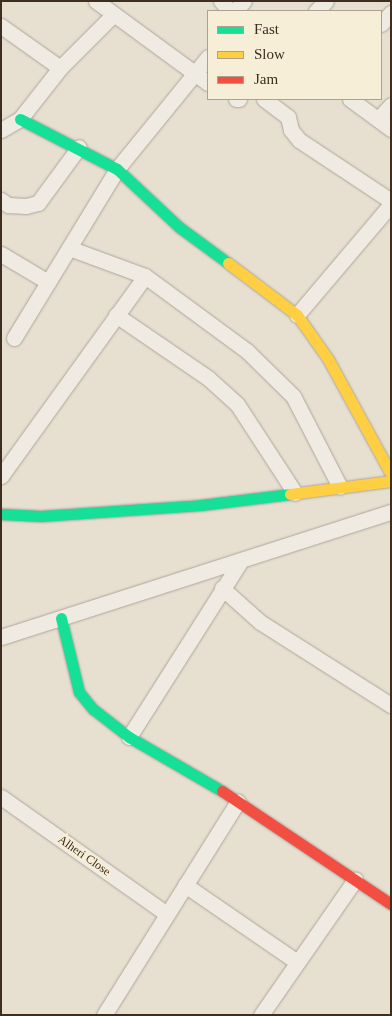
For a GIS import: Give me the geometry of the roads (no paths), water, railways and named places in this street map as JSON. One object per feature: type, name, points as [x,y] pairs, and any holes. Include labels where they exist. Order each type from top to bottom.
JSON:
[{"type":"street","points":[[96,1],[207,83]]},
{"type":"street","points":[[317,10],[326,1]]},
{"type":"street","points":[[382,23],[391,13]]},
{"type":"street","points":[[1,130],[20,119],[60,68],[114,14]]},
{"type":"street","points":[[1,26],[60,68]]},
{"type":"street","points":[[14,338],[117,169],[207,58]]},
{"type":"street","points":[[265,100],[288,117],[291,130],[299,140],[391,202],[297,315]]},
{"type":"street","points":[[351,100],[391,129]]},
{"type":"street","points":[[378,119],[391,105]]},
{"type":"street","points":[[20,119],[79,147],[117,169],[179,227],[297,315],[328,359],[391,474]]},
{"type":"street","points":[[1,200],[8,205],[26,206],[38,203],[79,147]]},
{"type":"street","points":[[69,248],[145,276],[247,351],[293,396],[340,487]]},
{"type":"street","points":[[1,254],[48,282]]},
{"type":"street","points":[[1,476],[145,276]]},
{"type":"street","points":[[116,315],[208,378],[237,404],[295,493]]},
{"type":"street","points":[[1,514],[41,516],[182,506],[391,481]]},
{"type":"street","points":[[1,636],[240,562],[391,512]]},
{"type":"street","points":[[129,737],[240,562]]},
{"type":"street","points":[[222,588],[260,622],[391,705]]},
{"type":"street","points":[[61,618],[79,692],[93,709],[129,737],[238,801],[391,904]]},
{"type":"street","name":"Alheri Close","points":[[1,797],[167,914]]},
{"type":"street","points":[[104,1015],[238,801]]},
{"type":"street","points":[[260,1015],[355,880]]},
{"type":"street","points":[[185,885],[297,962]]}]
